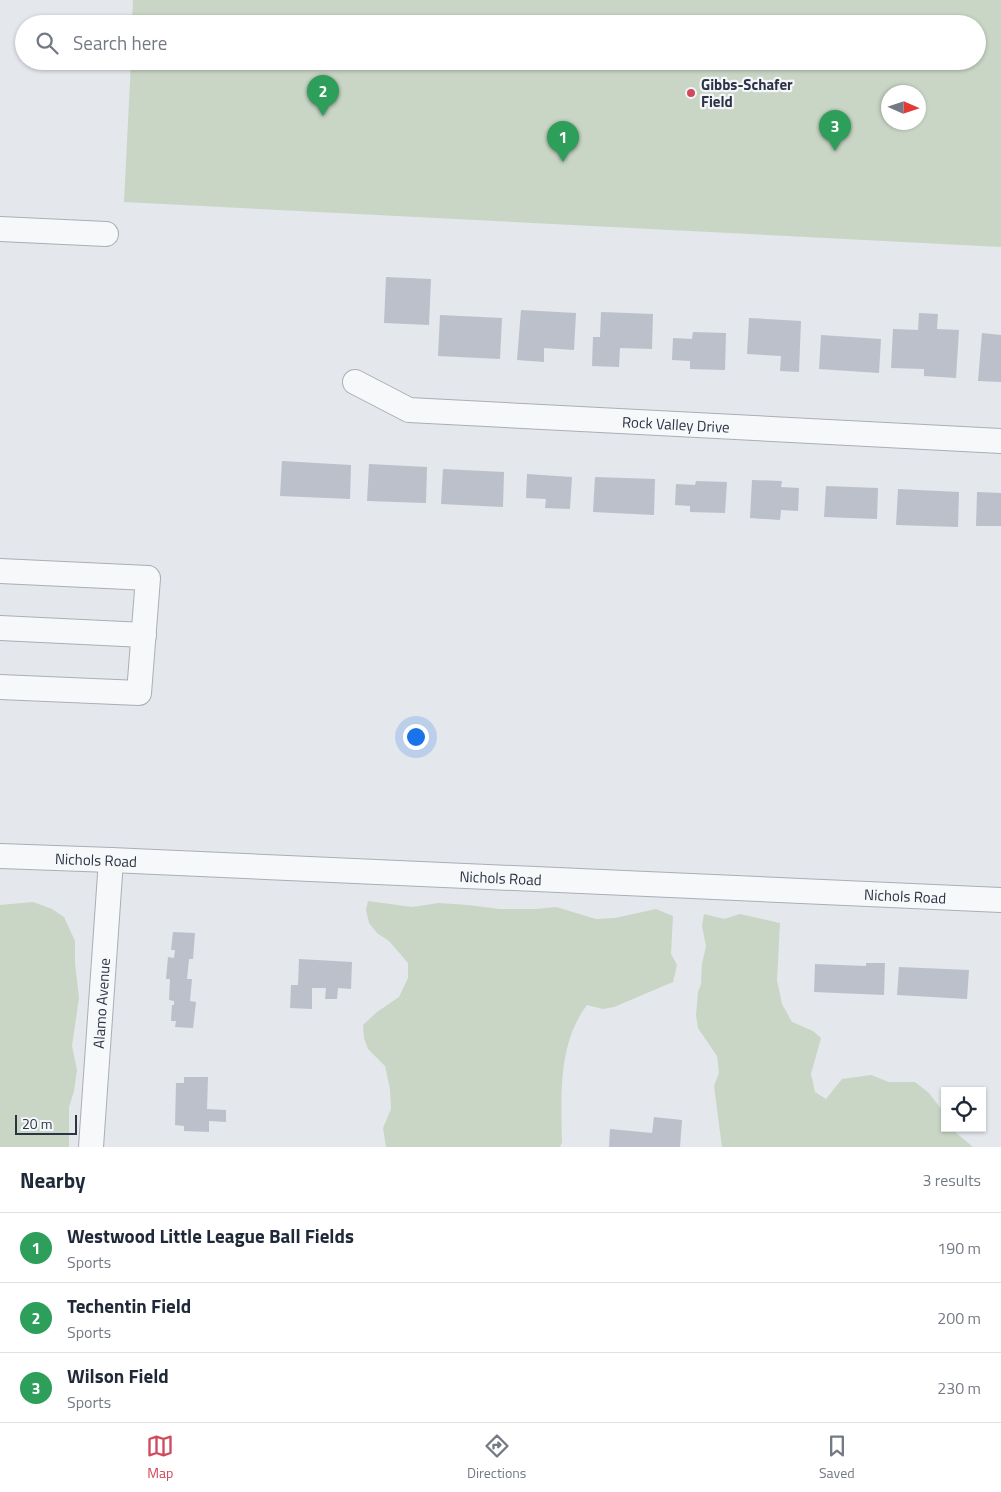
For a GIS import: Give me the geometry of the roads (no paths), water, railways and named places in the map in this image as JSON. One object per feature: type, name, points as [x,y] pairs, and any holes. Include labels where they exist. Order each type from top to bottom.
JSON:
[{"type":"street","points":[[0,229],[106,234]]},
{"type":"street","name":"Rock Valley Drive","points":[[355,382],[409,410],[1001,441]]},
{"type":"street","points":[[0,571],[148,578],[140,693],[0,686]]},
{"type":"street","points":[[0,628],[144,635]]},
{"type":"street","name":"Nichols Road","points":[[0,856],[1001,900]]},
{"type":"street","name":"Alamo Avenue","points":[[91,1147],[111,860]]},
{"type":"place","name":"Gibbs-Schafer Field","points":[[691,93]]},
{"type":"place","name":"Techentin Field","points":[[323,116]]},
{"type":"place","name":"Wilson Field","points":[[835,151]]},
{"type":"place","name":"Westwood Little League Ball Fields","points":[[563,162]]}]
